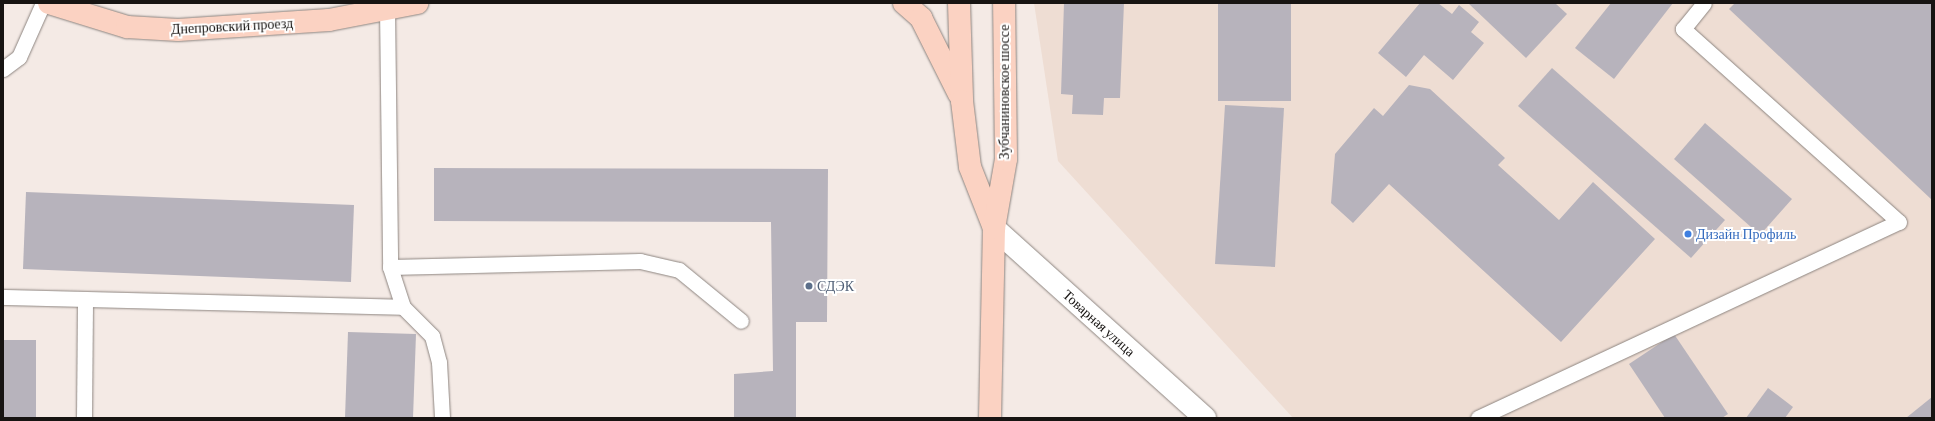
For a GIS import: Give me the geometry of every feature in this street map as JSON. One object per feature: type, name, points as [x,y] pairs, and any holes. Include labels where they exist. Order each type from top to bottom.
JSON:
[{"type":"main road","name":"Днепровский проезд","points":[[49,3],[127,27],[178,30],[329,20],[417,3]]},
{"type":"main road","points":[[904,3],[920,18],[962,100]]},
{"type":"main road","name":"Зубчаниновское шоссе","points":[[959,3],[962,100],[970,167],[994,228]]},
{"type":"main road","name":"Зубчаниновское шоссе","points":[[990,418],[994,228],[1006,159],[1004,3]]},
{"type":"street","name":"Товарная улица","points":[[994,228],[1205,418]]},
{"type":"lane","points":[[3,69],[19,57],[43,3]]},
{"type":"lane","points":[[1478,418],[1899,222],[1683,29],[1704,3]]},
{"type":"lane","points":[[387,8],[390,268],[403,307],[432,336],[440,362],[442,418]]},
{"type":"lane","points":[[390,268],[640,261],[678,270],[741,321]]},
{"type":"lane","points":[[3,297],[403,307]]},
{"type":"lane","points":[[84,418],[86,299]]},
{"type":"shaded area","points":[[1034,3],[1932,3],[1932,418],[1293,418],[1058,161]]},
{"type":"building","points":[[1064,3],[1124,3],[1120,98],[1104,98],[1103,115],[1072,114],[1073,95],[1061,94]]},
{"type":"building","points":[[1218,3],[1291,3],[1291,101],[1218,101]]},
{"type":"building","points":[[1420,3],[1438,3],[1452,14],[1459,5],[1479,22],[1471,32],[1484,43],[1453,80],[1424,55],[1406,77],[1378,53]]},
{"type":"building","points":[[1468,3],[1555,3],[1567,14],[1526,58]]},
{"type":"building","points":[[1611,3],[1673,3],[1614,79],[1575,48]]},
{"type":"building","points":[[1735,3],[1932,3],[1932,200],[1729,9]]},
{"type":"building","points":[[1552,68],[1725,220],[1691,258],[1518,106]]},
{"type":"building","points":[[1409,85],[1430,89],[1505,158],[1498,165],[1559,220],[1593,182],[1655,239],[1561,342],[1389,184],[1353,223],[1331,203],[1335,154],[1374,108],[1383,116]]},
{"type":"building","points":[[1225,105],[1284,108],[1275,267],[1215,264]]},
{"type":"building","points":[[1705,123],[1792,199],[1760,235],[1674,159]]},
{"type":"building","points":[[434,168],[828,169],[827,322],[796,322],[796,418],[734,418],[734,374],[773,371],[771,222],[434,221]]},
{"type":"building","points":[[26,192],[354,205],[351,282],[23,269]]},
{"type":"building","points":[[348,332],[416,334],[413,418],[345,418]]},
{"type":"building","points":[[1674,334],[1728,414],[1722,418],[1665,418],[1629,364]]},
{"type":"building","points":[[3,340],[36,340],[36,418],[3,418]]},
{"type":"building","points":[[1768,388],[1793,407],[1785,418],[1746,418]]},
{"type":"building","points":[[1932,397],[1932,418],[1906,418]]},
{"type":"place","name":"Дизайн Профиль","points":[[1688,234]]},
{"type":"place","name":"СДЭК","points":[[809,286]]}]
